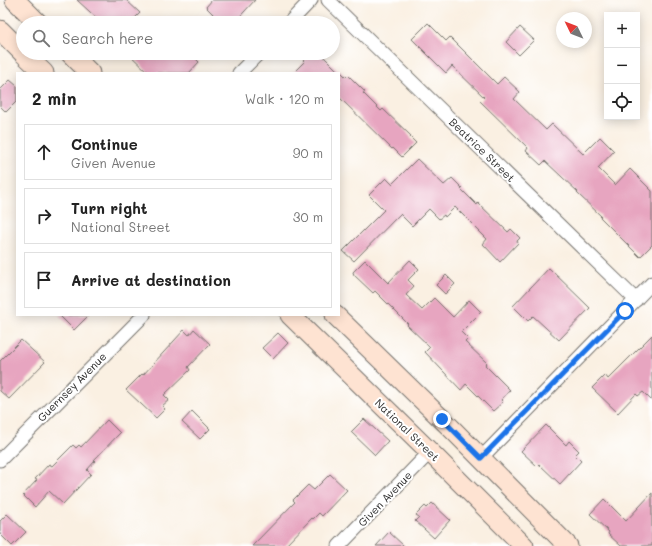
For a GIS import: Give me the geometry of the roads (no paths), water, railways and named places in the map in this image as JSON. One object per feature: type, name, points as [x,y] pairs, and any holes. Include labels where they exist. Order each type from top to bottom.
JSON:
[{"type":"main road","points":[[15,0],[31,16]]},
{"type":"main road","points":[[1,34],[16,47]]},
{"type":"main road","points":[[30,60],[43,72]]},
{"type":"main road","points":[[77,60],[89,72]]},
{"type":"main road","name":"National Street","points":[[291,316],[524,546]]},
{"type":"main road","points":[[336,316],[481,458],[568,546]]},
{"type":"street","points":[[296,16],[311,0]]},
{"type":"street","name":"Beatrice Street","points":[[328,0],[636,300]]},
{"type":"street","points":[[240,72],[252,60]]},
{"type":"street","points":[[481,458],[652,283]]},
{"type":"street","name":"Guernsey Avenue","points":[[0,460],[143,316]]},
{"type":"street","name":"Given Avenue","points":[[339,546],[430,452]]}]
